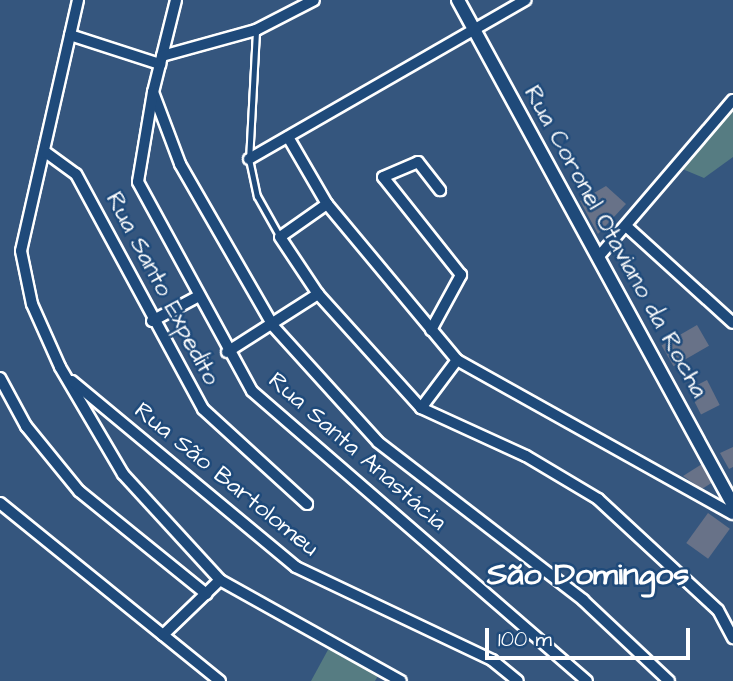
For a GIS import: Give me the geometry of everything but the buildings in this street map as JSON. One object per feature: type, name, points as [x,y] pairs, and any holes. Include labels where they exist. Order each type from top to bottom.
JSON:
[{"type":"street","points":[[78,0],[21,251],[32,304],[64,374],[123,474],[220,580],[401,681]]},
{"type":"street","name":"Rua Santa Anastácia","points":[[176,0],[153,92],[138,182],[227,352],[252,391],[587,681]]},
{"type":"street","points":[[71,35],[161,60],[256,30],[314,0]]},
{"type":"street","name":"Rua Coronel Otaviano da Rocha","points":[[458,0],[730,490],[733,505]]},
{"type":"street","points":[[249,159],[472,26],[525,0]]},
{"type":"street","points":[[153,92],[180,164],[273,326],[378,442],[652,663],[669,681]]},
{"type":"street","points":[[600,256],[733,100]]},
{"type":"street","points":[[289,137],[327,204],[457,360],[733,514]]},
{"type":"street","name":"Rua Santo Expedito","points":[[44,151],[76,174],[152,321],[203,409],[307,504]]},
{"type":"street","points":[[431,330],[461,275],[385,187],[383,177],[418,162],[440,190]]},
{"type":"street","points":[[327,204],[280,237],[318,294],[421,408],[526,456],[598,499],[718,610],[733,638]]},
{"type":"street","points":[[626,226],[733,323]]},
{"type":"street","points":[[227,352],[273,326],[318,294]]},
{"type":"street","points":[[152,321],[197,297]]},
{"type":"street","points":[[421,408],[457,360]]},
{"type":"street","name":"Rua São Bartolomeu","points":[[64,374],[296,567],[492,660],[518,681]]},
{"type":"street","points":[[0,378],[26,426],[79,491],[206,594]]},
{"type":"street","points":[[0,503],[220,681]]},
{"type":"street","points":[[163,635],[220,580]]},
{"type":"street","points":[[652,663],[658,681]]},
{"type":"lane","points":[[256,30],[249,159],[257,196],[280,237]]},
{"type":"green space","points":[[733,101],[733,157],[704,178],[680,168]]},
{"type":"green space","points":[[329,648],[379,674],[375,681],[311,681]]},
{"type":"district","name":"São Domingos","points":[[588,575]]}]
